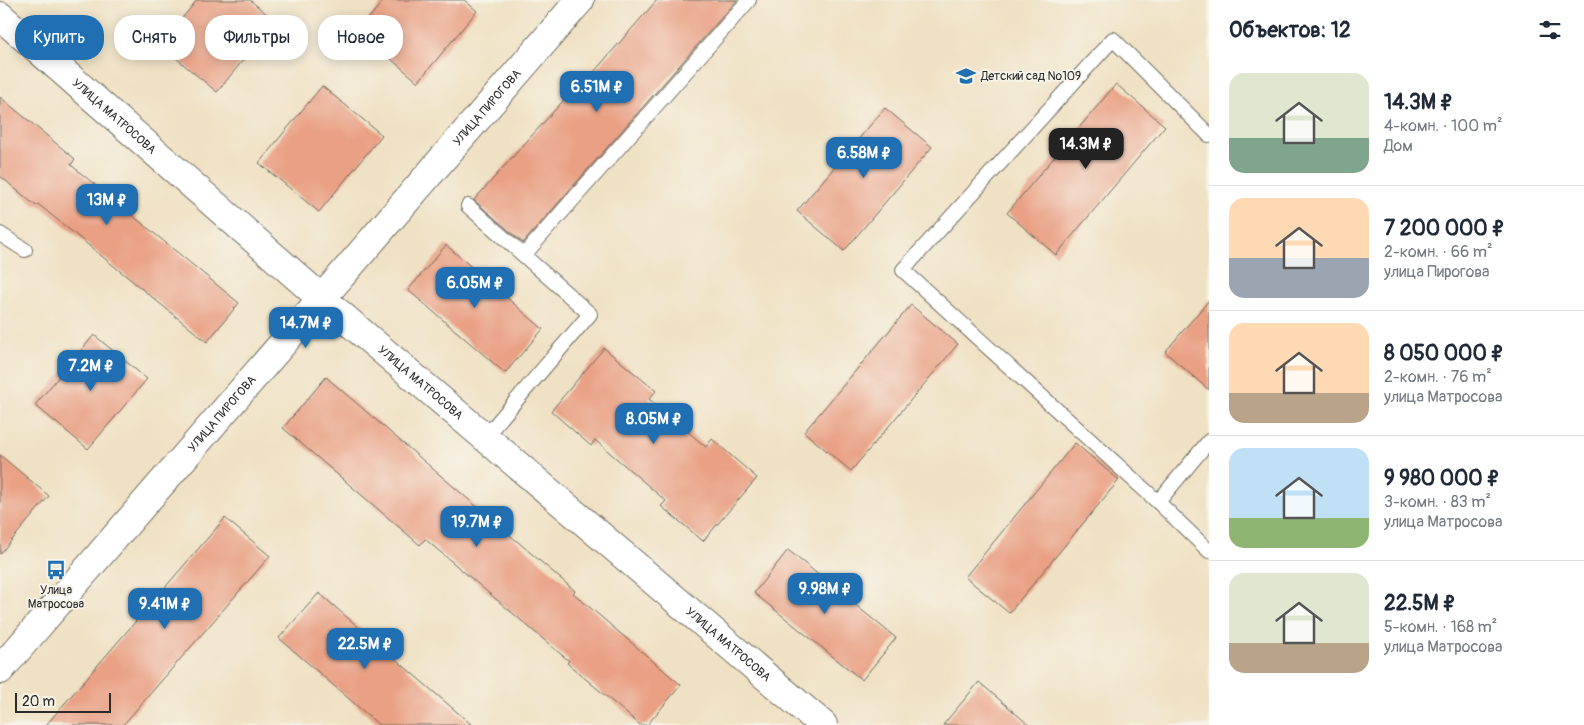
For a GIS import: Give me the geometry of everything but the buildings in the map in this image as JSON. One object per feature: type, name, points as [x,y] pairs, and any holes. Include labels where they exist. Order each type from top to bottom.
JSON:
[{"type":"street","name":"УЛИЦА ПИРОГОВА","points":[[0,670],[580,0]]},
{"type":"street","name":"УЛИЦА МАТРОСОВА","points":[[0,16],[321,298],[823,725]]},
{"type":"lane","points":[[524,255],[750,0]]},
{"type":"lane","points":[[1209,135],[1113,38],[903,270],[1158,502],[1209,551]]},
{"type":"lane","points":[[468,206],[590,314],[485,436]]},
{"type":"lane","points":[[0,234],[25,250]]},
{"type":"lane","points":[[1158,502],[1209,441]]},
{"type":"place","name":"Детский сад №109","points":[[966,76]]},
{"type":"place","name":"Улица Матросова","points":[[56,570]]}]
